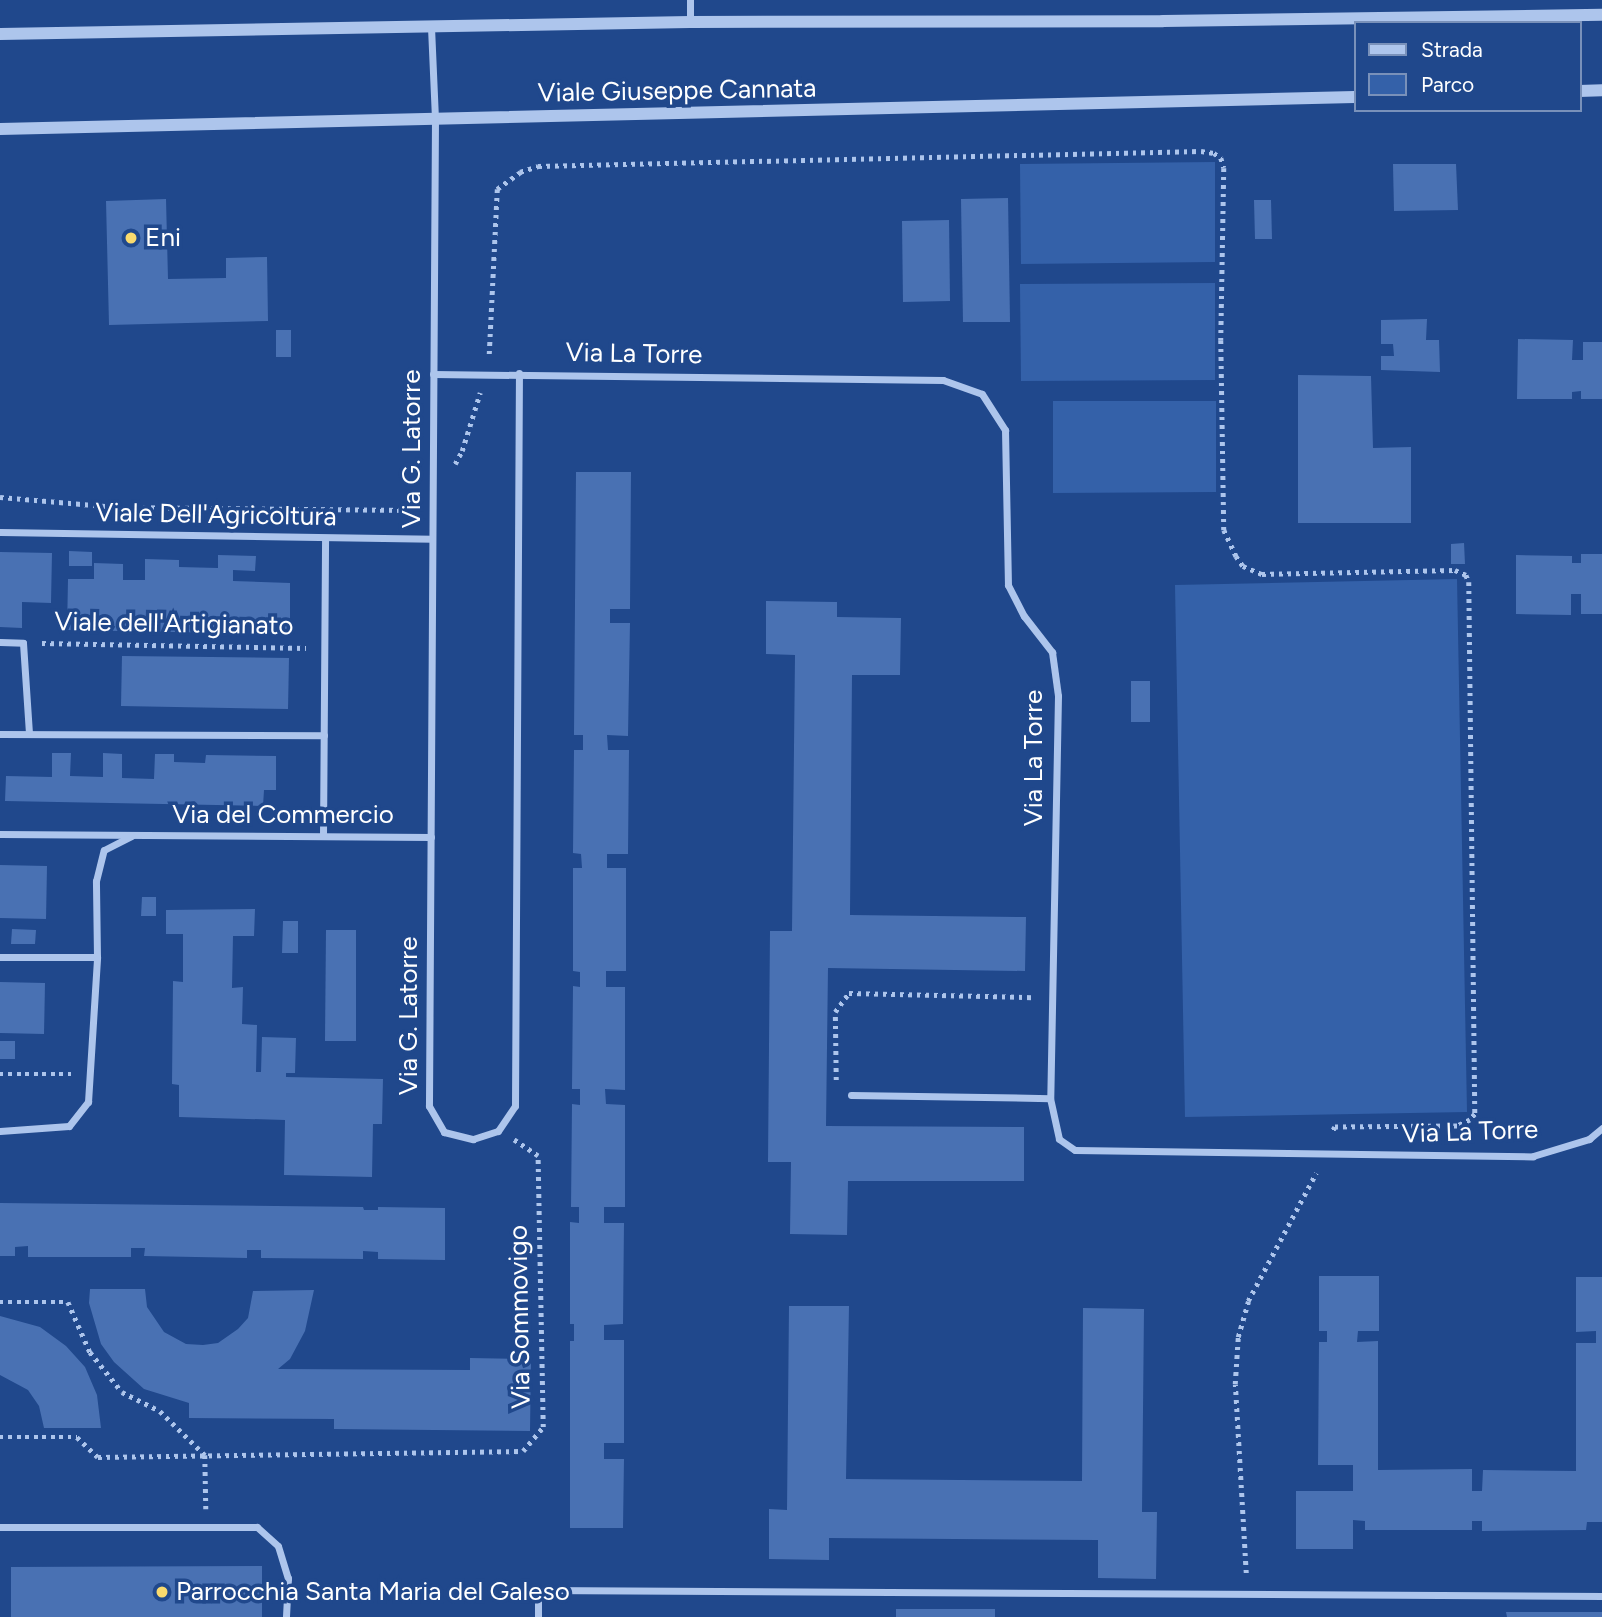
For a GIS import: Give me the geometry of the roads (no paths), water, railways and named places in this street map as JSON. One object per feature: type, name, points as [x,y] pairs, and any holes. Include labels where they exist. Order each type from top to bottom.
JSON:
[{"type":"street","points":[[690,0],[690,22]]},
{"type":"street","points":[[0,34],[690,22],[1163,21],[1602,15]]},
{"type":"street","name":"Via G. Latorre","points":[[431,27],[435,119],[429,1106],[444,1132],[473,1139],[498,1131],[515,1106],[519,373]]},
{"type":"street","points":[[1581,91],[1602,90]]},
{"type":"street","name":"Viale Giuseppe Cannata","points":[[0,130],[1354,97]]},
{"type":"street","name":"Via La Torre","points":[[433,374],[943,380],[982,394],[1005,430],[1008,585],[1024,616],[1052,652],[1058,696],[1050,1098],[1059,1139],[1075,1150],[1324,1156],[1533,1156],[1589,1139],[1602,1128]]},
{"type":"street","name":"Viale Dell'Agricoltura","points":[[0,532],[432,539]]},
{"type":"street","points":[[323,836],[325,537]]},
{"type":"street","name":"Viale dell'Artigianato","points":[[0,642],[23,642],[29,734]]},
{"type":"street","points":[[0,734],[324,735]]},
{"type":"street","name":"Via del Commercio","points":[[0,834],[431,836]]},
{"type":"street","points":[[0,1131],[69,1126],[88,1102],[97,957],[96,881],[104,850],[136,834]]},
{"type":"street","points":[[0,957],[97,957]]},
{"type":"street","points":[[851,1095],[1050,1098]]},
{"type":"street","points":[[0,1527],[257,1527],[278,1546],[288,1578],[286,1617]]},
{"type":"street","points":[[538,1617],[538,1590],[1602,1596]]},
{"type":"place","name":"Eni","points":[[131,238]]},
{"type":"place","name":"Parrocchia Santa Maria del Galeso","points":[[162,1592]]}]
